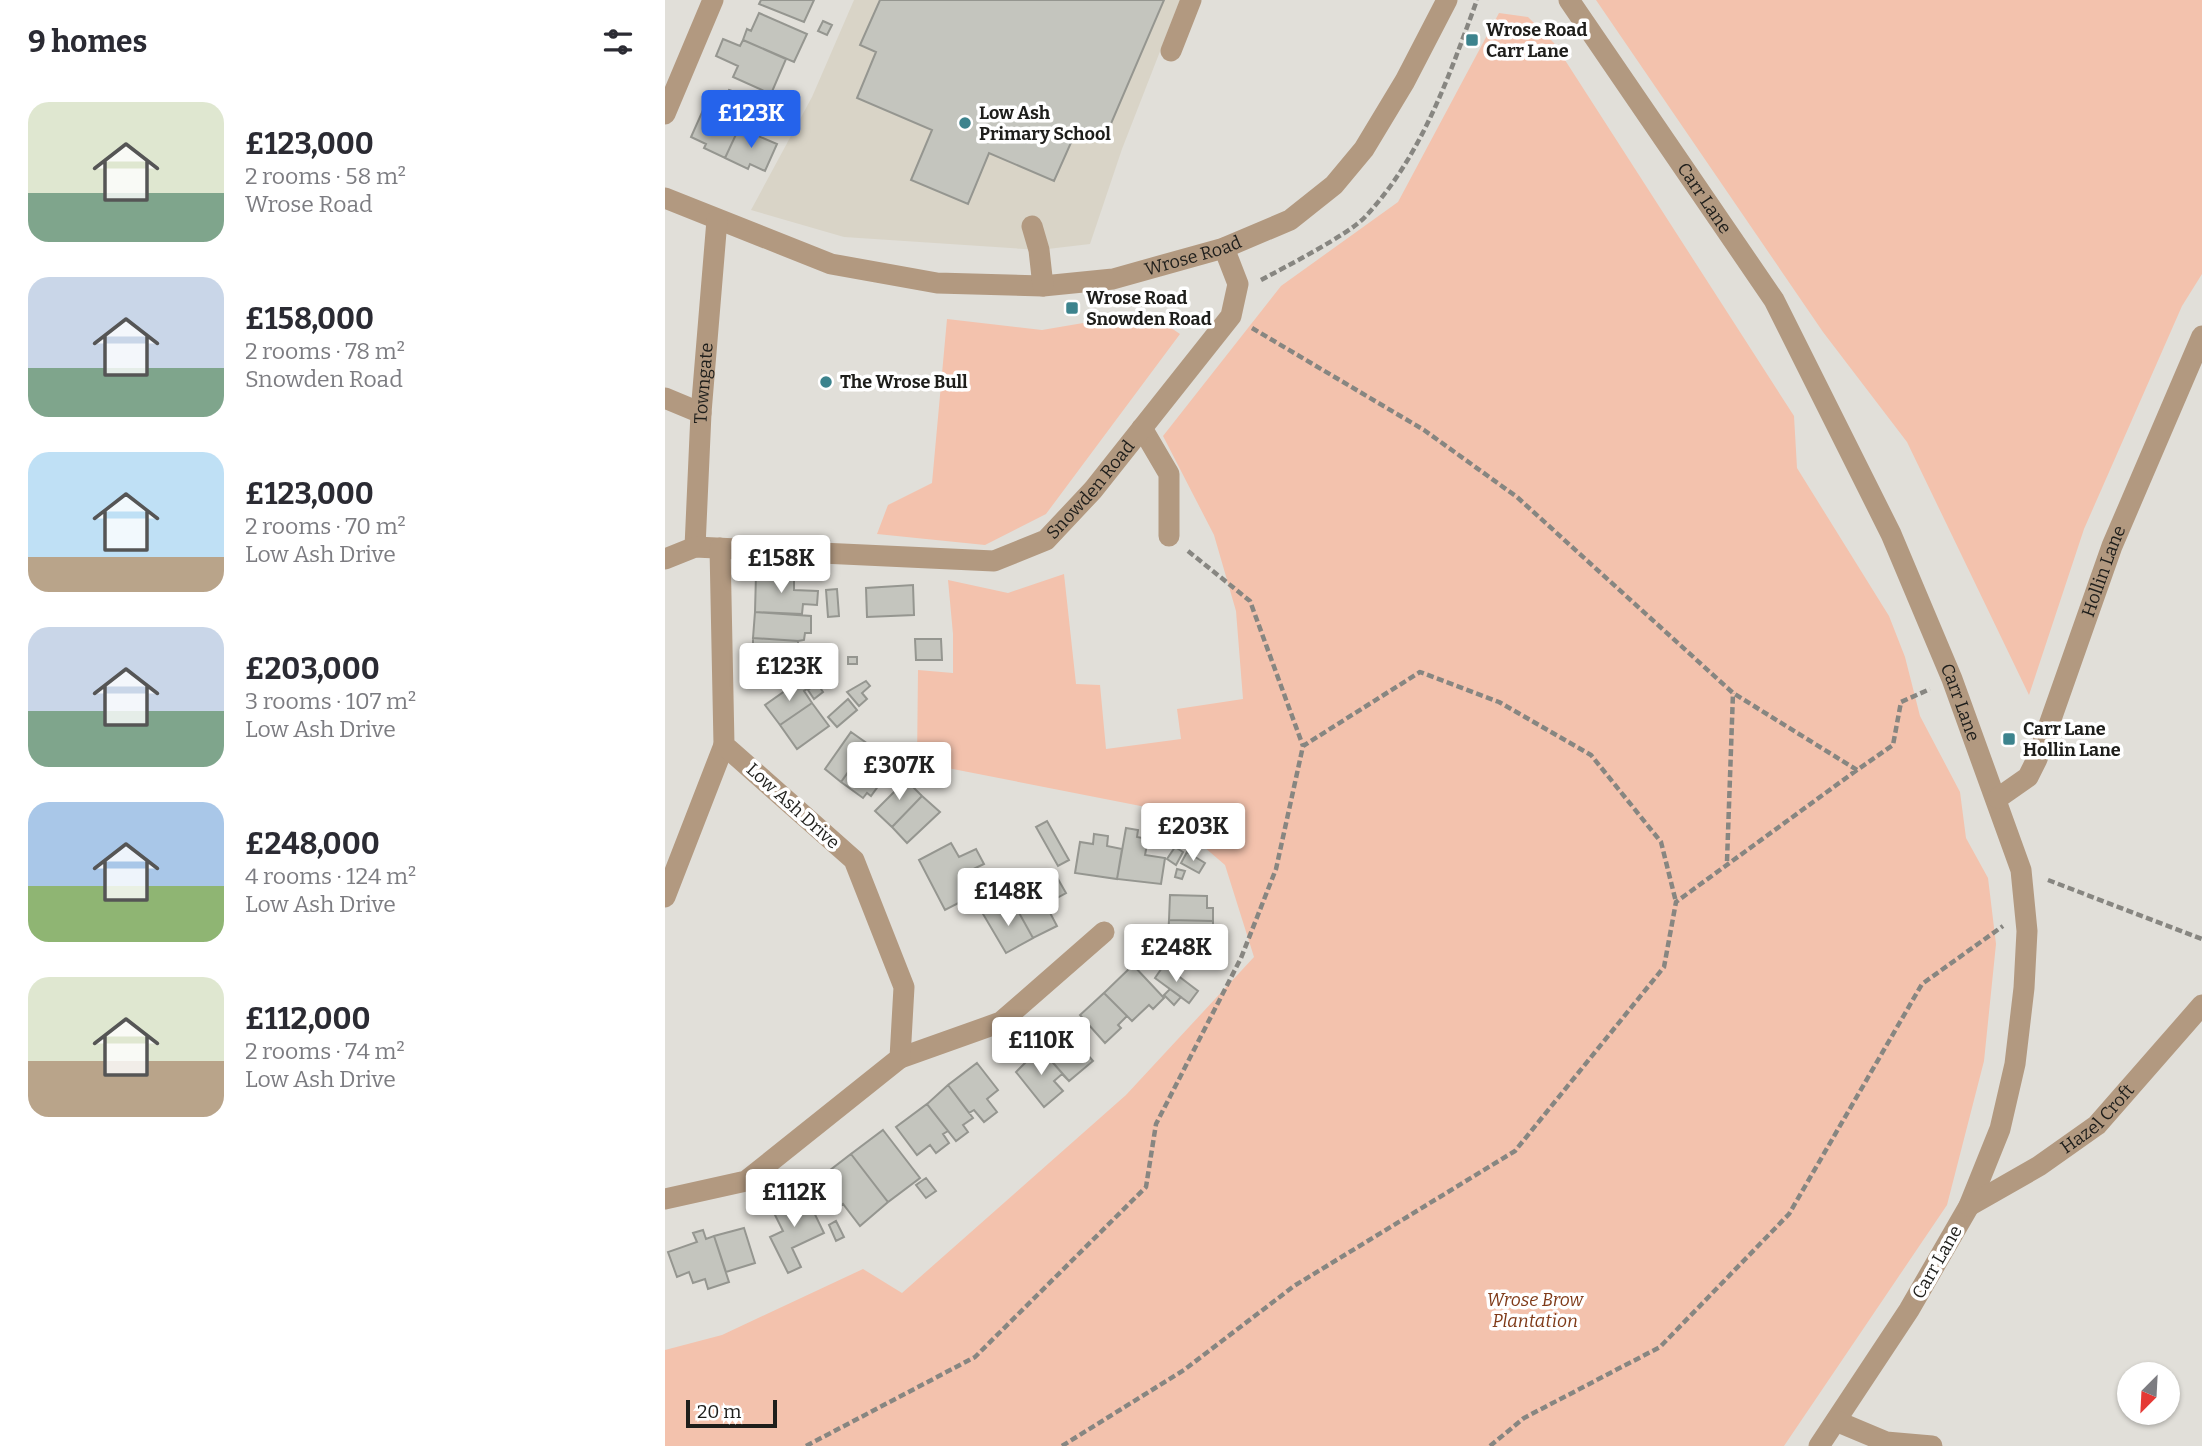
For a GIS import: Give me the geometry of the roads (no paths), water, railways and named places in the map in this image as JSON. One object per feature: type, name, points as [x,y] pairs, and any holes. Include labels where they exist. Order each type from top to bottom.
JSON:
[{"type":"street","points":[[665,114],[713,0]]},
{"type":"street","points":[[1171,51],[1191,0]]},
{"type":"street","name":"Wrose Road","points":[[665,198],[831,264],[937,284],[1043,286],[1113,279],[1224,248],[1290,220],[1335,185],[1364,149],[1405,80],[1447,0]]},
{"type":"street","name":"Carr Lane","points":[[1569,0],[1774,300],[1891,534],[1998,798],[2021,870],[2027,931],[2015,1064],[2000,1129],[1969,1206],[1909,1310],[1819,1446]]},
{"type":"street","name":"Towngate","points":[[695,547],[701,413],[717,220]]},
{"type":"street","points":[[1032,226],[1039,250],[1043,286]]},
{"type":"street","name":"Snowden Road","points":[[695,547],[994,561],[1046,540],[1093,490],[1231,316],[1238,284],[1224,248]]},
{"type":"street","name":"Hollin Lane","points":[[1998,798],[2028,777],[2037,759],[2112,546],[2197,363],[2202,336]]},
{"type":"street","points":[[665,398],[701,413]]},
{"type":"street","points":[[1142,428],[1169,474],[1169,536]]},
{"type":"street","points":[[665,559],[695,547]]},
{"type":"street","points":[[665,897],[724,745],[720,548]]},
{"type":"street","name":"Low Ash Drive","points":[[724,745],[854,860],[904,987],[900,1058]]},
{"type":"street","points":[[665,1199],[746,1181],[900,1058],[1001,1022],[1104,932]]},
{"type":"street","name":"Hazel Croft","points":[[1969,1206],[2039,1166],[2097,1125],[2202,1004]]},
{"type":"street","points":[[1836,1420],[1886,1442],[1932,1446]]},
{"type":"place","name":"Wrose Road Carr Lane","points":[[1472,40]]},
{"type":"place","name":"Low Ash Primary School","points":[[965,123]]},
{"type":"place","name":"Wrose Road Snowden Road","points":[[1072,308]]},
{"type":"place","name":"The Wrose Bull","points":[[826,382]]},
{"type":"place","name":"Carr Lane Hollin Lane","points":[[2009,739]]},
{"type":"park label","name":"Wrose Brow Plantation","points":[[1535,1310]]}]
